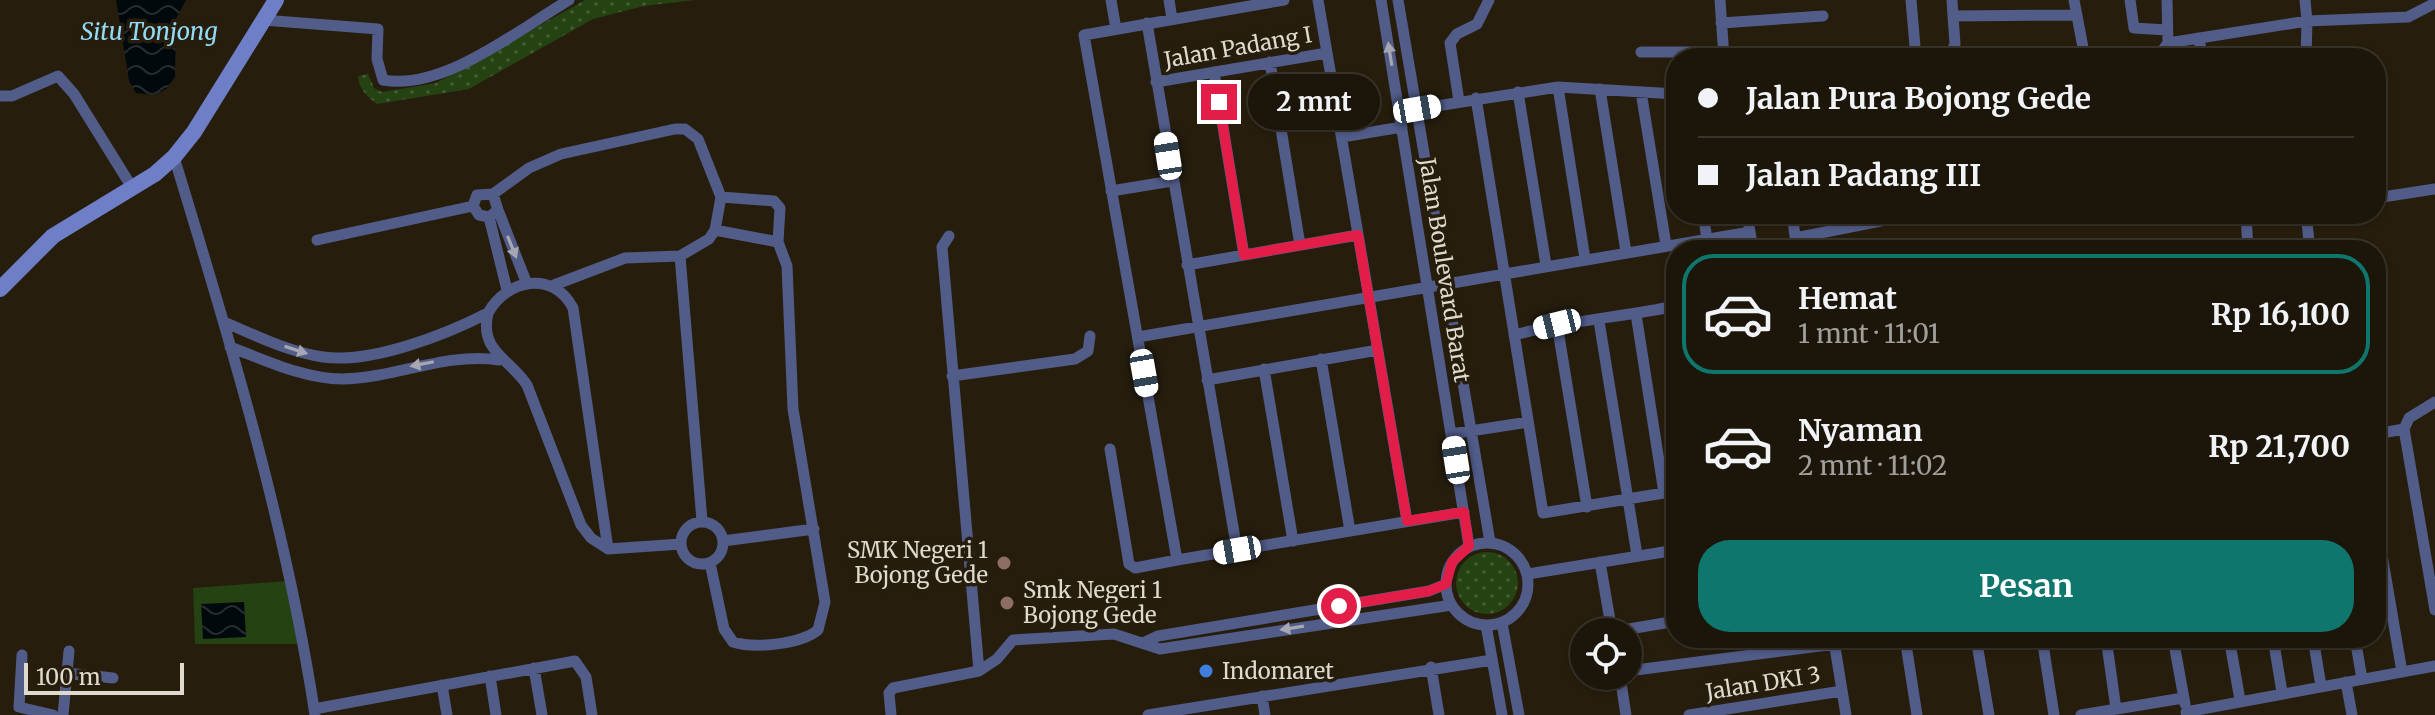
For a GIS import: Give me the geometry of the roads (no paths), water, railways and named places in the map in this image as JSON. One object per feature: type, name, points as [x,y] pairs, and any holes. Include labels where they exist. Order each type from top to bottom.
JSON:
[{"type":"main road","points":[[0,289],[53,236],[133,189],[174,157],[194,132],[276,0]]},
{"type":"street","points":[[263,20],[378,29],[378,71],[383,80],[395,82],[441,75],[569,0]]},
{"type":"street","points":[[1111,0],[1116,29]]},
{"type":"street","points":[[1169,0],[1172,19]]},
{"type":"street","points":[[1177,560],[1084,35],[1172,19],[1231,4],[1284,0]]},
{"type":"street","name":"Jalan Padang I","points":[[1318,0],[1407,521]]},
{"type":"street","name":"Jalan Boulevard Barat","points":[[1381,0],[1469,546]]},
{"type":"street","name":"Jalan Boulevard Barat","points":[[1398,0],[1490,542]]},
{"type":"street","points":[[1459,101],[1450,43],[1457,34],[1477,24],[1489,0]]},
{"type":"street","points":[[1720,0],[1723,48]]},
{"type":"street","points":[[1911,0],[1913,48]]},
{"type":"street","points":[[1952,0],[1953,48]]},
{"type":"street","points":[[2074,0],[2083,48]]},
{"type":"street","points":[[2130,0],[2134,28],[2167,36],[2198,38],[2307,21],[2408,17],[2435,3]]},
{"type":"street","points":[[2162,48],[2167,36],[2167,0]]},
{"type":"street","points":[[2305,0],[2306,48]]},
{"type":"street","points":[[1953,16],[2077,15]]},
{"type":"street","points":[[1721,23],[1823,16]]},
{"type":"street","points":[[1147,23],[1237,550]]},
{"type":"street","points":[[2198,38],[2201,48]]},
{"type":"street","points":[[1641,52],[1666,53]]},
{"type":"street","name":"Jalan Padang I","points":[[1156,82],[1327,53]]},
{"type":"street","points":[[1270,62],[1300,245]]},
{"type":"street","points":[[1214,72],[1244,255]]},
{"type":"street","points":[[0,96],[12,96],[58,76],[74,94],[133,189]]},
{"type":"street","points":[[1400,112],[1558,87],[1666,93]]},
{"type":"street","points":[[1558,87],[1585,259]]},
{"type":"street","points":[[1600,89],[1626,252]]},
{"type":"street","points":[[1518,92],[1546,265]]},
{"type":"street","points":[[1138,337],[1666,245],[1641,92]]},
{"type":"street","points":[[1476,98],[1543,513],[1666,493]]},
{"type":"street","points":[[1342,137],[1402,127]]},
{"type":"street","points":[[224,322],[310,355],[342,358],[426,340],[488,313],[507,290],[527,284],[554,285],[625,258],[680,256],[701,247],[715,230],[721,197],[698,139],[692,132],[675,129],[561,154],[529,168],[493,194],[482,192],[473,206],[317,240]]},
{"type":"street","points":[[174,157],[224,322],[293,589],[314,712],[569,662],[579,664],[586,677],[592,715]]},
{"type":"street","points":[[1111,191],[1172,181]]},
{"type":"street","points":[[2386,196],[2435,189]]},
{"type":"street","points":[[493,194],[507,290]]},
{"type":"street","points":[[710,563],[724,629],[733,642],[751,645],[801,639],[818,630],[824,614],[814,529],[793,409],[787,266],[778,242],[781,213],[778,204],[721,197]]},
{"type":"street","points":[[473,206],[479,215],[494,213]]},
{"type":"street","points":[[494,213],[527,284]]},
{"type":"street","points":[[1705,224],[1707,239]]},
{"type":"street","points":[[1749,224],[1751,240]]},
{"type":"street","points":[[1812,240],[1876,224]]},
{"type":"street","points":[[715,230],[778,242]]},
{"type":"street","points":[[1700,240],[1750,232]]},
{"type":"street","points":[[1187,265],[1358,235]]},
{"type":"street","points":[[949,236],[942,247],[979,671]]},
{"type":"street","points":[[680,256],[702,521]]},
{"type":"street","points":[[554,285],[568,298],[576,318],[608,549]]},
{"type":"street","points":[[1514,335],[1557,324],[1599,321],[1666,308]]},
{"type":"street","points":[[488,313],[488,342],[499,360]]},
{"type":"street","points":[[1636,314],[1666,471]]},
{"type":"street","points":[[1599,321],[1637,555]]},
{"type":"street","points":[[1557,324],[1587,507]]},
{"type":"street","points":[[952,376],[1075,359],[1088,351],[1090,336]]},
{"type":"street","points":[[230,347],[324,378],[358,378],[451,359],[499,360],[512,367],[527,385],[581,525],[591,538],[608,549],[681,544]]},
{"type":"street","points":[[1207,380],[1378,350]]},
{"type":"street","points":[[1321,359],[1350,531]]},
{"type":"street","points":[[1264,369],[1293,541]]},
{"type":"street","points":[[2435,402],[2409,418],[2404,429],[2435,610]]},
{"type":"street","points":[[1451,434],[1528,422]]},
{"type":"street","points":[[2386,432],[2404,429]]},
{"type":"street","points":[[1110,449],[1129,564],[1135,568],[1464,512]]},
{"type":"street","points":[[702,521],[717,527],[723,541],[718,558],[702,564],[688,559],[681,544],[686,528],[702,521]]},
{"type":"street","points":[[723,541],[814,529]]},
{"type":"street","points":[[1490,542],[1507,547],[1520,558],[1528,574],[1528,593],[1519,610],[1502,623],[1472,623],[1452,605],[1446,584],[1452,562],[1469,546],[1490,542]]},
{"type":"street","points":[[1528,574],[1666,551]]},
{"type":"street","points":[[1600,562],[1610,618]]},
{"type":"street","points":[[2386,578],[2402,672]]},
{"type":"street","points":[[1143,643],[1158,636],[1429,591],[1446,584]]},
{"type":"street","points":[[891,715],[889,693],[893,688],[979,671],[997,659],[1013,640],[1114,634],[1160,649],[1452,605]]},
{"type":"street","points":[[1502,623],[1519,715]]},
{"type":"street","points":[[1642,627],[1666,623]]},
{"type":"street","points":[[1486,625],[1502,715]]},
{"type":"street","points":[[1642,669],[1786,648]]},
{"type":"street","points":[[1835,648],[1846,715]]},
{"type":"street","points":[[1907,648],[1917,715]]},
{"type":"street","points":[[1978,648],[1989,715]]},
{"type":"street","points":[[2044,648],[2054,715]]},
{"type":"street","points":[[2107,648],[2116,709]]},
{"type":"street","points":[[2175,648],[2187,713],[2282,692],[2435,666]]},
{"type":"street","points":[[2231,648],[2240,700]]},
{"type":"street","points":[[2275,648],[2282,692]]},
{"type":"street","points":[[2315,648],[2321,686]]},
{"type":"street","points":[[2357,648],[2362,679]]},
{"type":"street","points":[[63,715],[69,651]]},
{"type":"street","points":[[22,655],[19,707],[53,715]]},
{"type":"street","points":[[1148,715],[1431,667],[1492,660]]},
{"type":"street","points":[[1431,667],[1439,715]]},
{"type":"street","points":[[534,668],[542,715]]},
{"type":"street","points":[[67,673],[113,678]]},
{"type":"street","points":[[490,676],[496,715]]},
{"type":"street","points":[[2346,682],[2352,715]]},
{"type":"street","points":[[442,685],[447,715]]},
{"type":"street","points":[[1622,690],[1626,715]]},
{"type":"street","name":"Jalan DKI 3","points":[[1689,715],[1842,691]]},
{"type":"street","points":[[1262,696],[1265,715]]},
{"type":"street","points":[[2081,715],[2183,698]]},
{"type":"water","name":"Situ Tonjong","points":[[116,0],[186,0],[176,19],[175,77],[166,89],[154,95],[136,93],[129,81]]},
{"type":"water","points":[[244,602],[246,637],[203,639],[201,604]]},
{"type":"place","name":"SMK Negeri 1 Bojong Gede","points":[[1004,563]]},
{"type":"place","name":"Smk Negeri 1 Bojong Gede","points":[[1007,603]]},
{"type":"place","name":"Indomaret","points":[[1206,671]]}]
